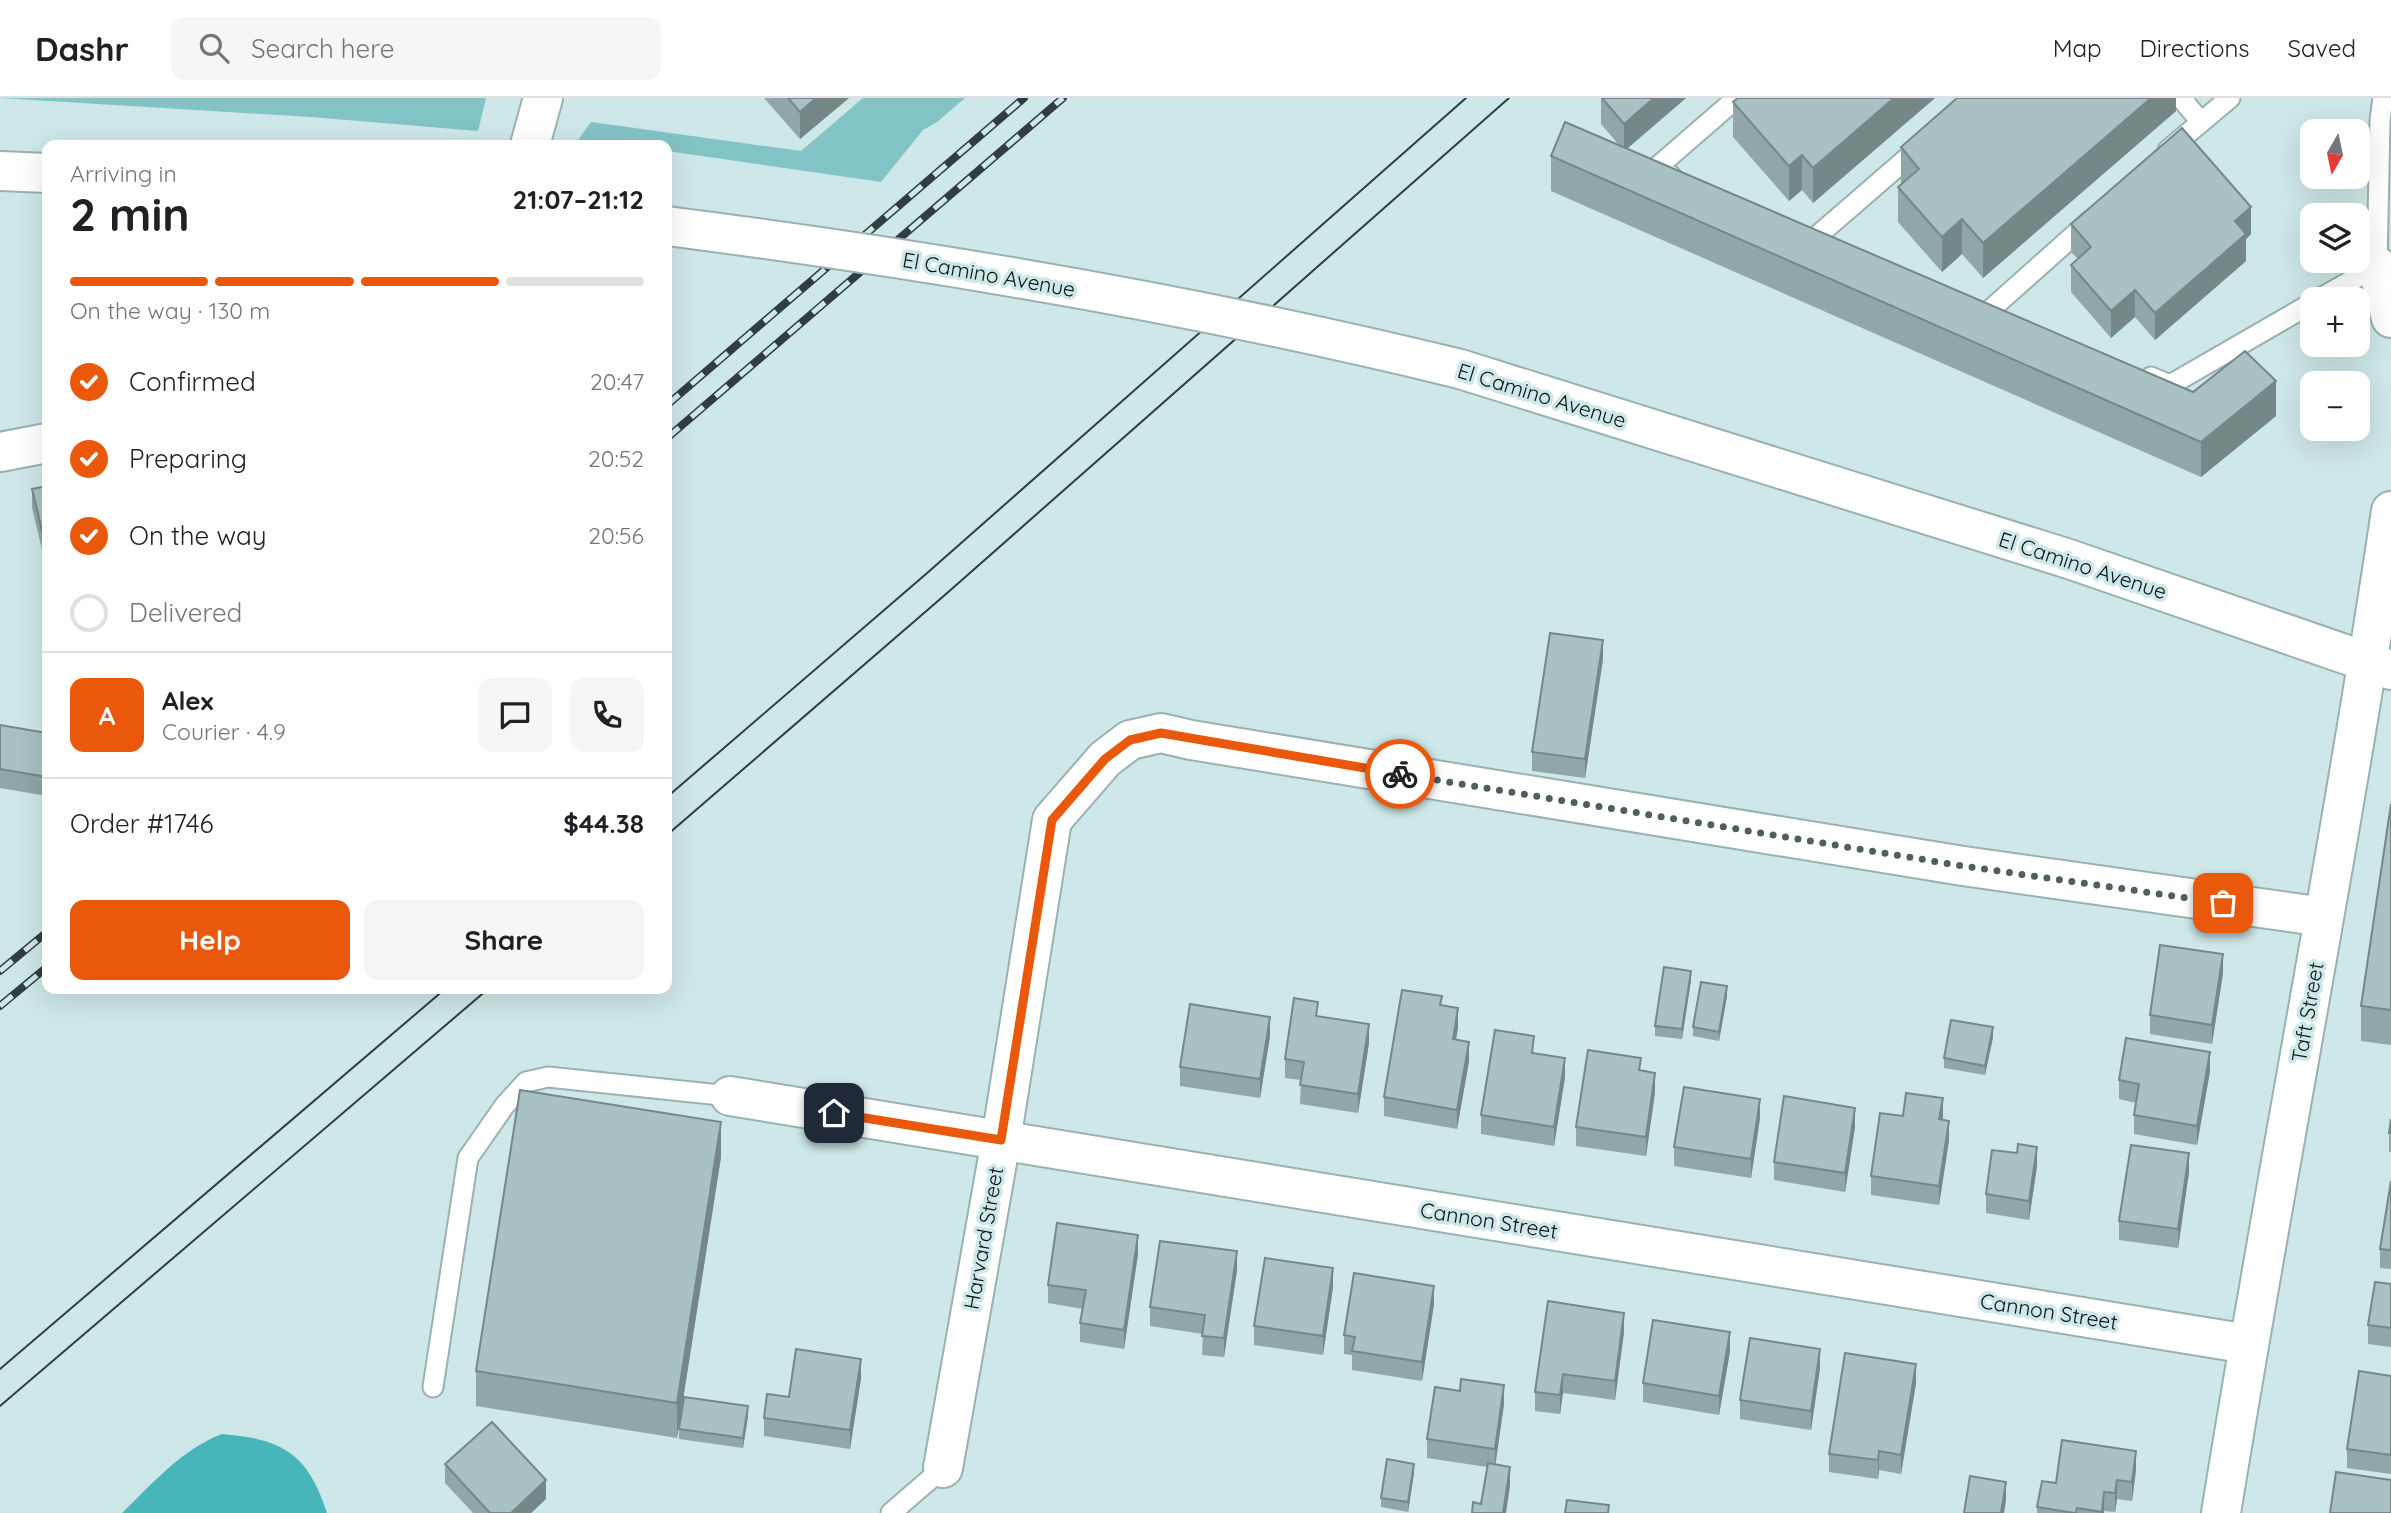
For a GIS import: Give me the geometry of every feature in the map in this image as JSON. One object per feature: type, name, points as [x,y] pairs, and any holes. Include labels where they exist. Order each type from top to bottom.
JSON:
[{"type":"street","points":[[531,140],[543,98]]},
{"type":"street","points":[[0,171],[42,173]]},
{"type":"street","name":"El Camino Avenue","points":[[672,227],[912,260],[1111,295],[1376,348],[1460,369],[2069,559],[2380,667]]},
{"type":"street","points":[[2377,266],[2391,318]]},
{"type":"street","points":[[0,452],[42,444]]},
{"type":"street","name":"Taft Street","points":[[2221,1513],[2323,917],[2380,667],[2391,511]]},
{"type":"street","name":"Harvard Street","points":[[943,1468],[1001,1140],[1052,820],[1105,759],[1130,740],[1161,733],[1963,866],[2323,917]]},
{"type":"street","name":"Cannon Street","points":[[730,1096],[2248,1344]]},
{"type":"lane","points":[[1692,185],[1655,169],[1737,98]]},
{"type":"lane","points":[[2181,98],[2201,122]]},
{"type":"lane","points":[[2150,166],[2230,98]]},
{"type":"lane","points":[[2340,287],[2377,266],[2380,120],[2383,98]]},
{"type":"lane","points":[[1841,247],[1810,234],[1936,133]]},
{"type":"lane","points":[[1990,310],[2100,211]]},
{"type":"lane","points":[[2131,369],[2170,385],[2300,310]]},
{"type":"lane","points":[[433,1387],[468,1158],[505,1105],[526,1082],[548,1077],[730,1096]]},
{"type":"lane","points":[[891,1513],[943,1468]]},
{"type":"shaded area","points":[[0,98],[486,98],[478,131],[311,117]]},
{"type":"shaded area","points":[[863,98],[965,98],[937,122],[923,130],[881,182],[672,152],[672,140],[578,140],[591,122],[801,151]]},
{"type":"shaded area","points":[[222,1434],[261,1440],[290,1453],[302,1463],[311,1476],[327,1513],[122,1513],[181,1458]]},
{"type":"building","points":[[788,98],[816,98],[800,112]]},
{"type":"building","points":[[1602,98],[1654,98],[1624,124]]},
{"type":"building","points":[[1738,98],[1894,98],[1813,168],[1802,155],[1789,166],[1733,102]]},
{"type":"building","points":[[1957,98],[2151,98],[1983,243],[1962,219],[1942,237],[1898,187],[1919,169],[1901,147]]},
{"type":"building","points":[[1565,122],[2193,392],[2245,351],[2276,381],[2201,442],[1551,156]]},
{"type":"building","points":[[2182,128],[2251,207],[2235,221],[2246,234],[2155,313],[2135,290],[2111,311],[2071,265],[2091,247],[2071,224]]},
{"type":"building","points":[[42,487],[42,530],[32,489]]},
{"type":"building","points":[[1550,633],[1603,640],[1585,759],[1532,752]]},
{"type":"building","points":[[0,725],[42,732],[42,776],[0,769]]},
{"type":"building","points":[[2391,804],[2391,1010],[2361,1006]]},
{"type":"building","points":[[2160,945],[2223,954],[2212,1025],[2150,1015]]},
{"type":"building","points":[[1664,967],[1691,971],[1682,1029],[1655,1026]]},
{"type":"building","points":[[1701,982],[1727,986],[1719,1032],[1693,1027]]},
{"type":"building","points":[[1402,990],[1442,996],[1440,1005],[1458,1008],[1453,1039],[1469,1042],[1457,1110],[1384,1097]]},
{"type":"building","points":[[1294,998],[1318,1002],[1316,1016],[1369,1024],[1358,1094],[1300,1085],[1304,1062],[1285,1059]]},
{"type":"building","points":[[1190,1004],[1270,1017],[1260,1079],[1180,1067]]},
{"type":"building","points":[[1951,1020],[1993,1027],[1985,1066],[1944,1058]]},
{"type":"building","points":[[1495,1030],[1534,1036],[1532,1053],[1565,1058],[1554,1127],[1481,1115]]},
{"type":"building","points":[[2126,1038],[2210,1052],[2197,1126],[2134,1115],[2139,1084],[2119,1080]]},
{"type":"building","points":[[1588,1050],[1641,1058],[1639,1070],[1655,1073],[1646,1137],[1576,1127]]},
{"type":"building","points":[[1684,1087],[1760,1099],[1751,1159],[1674,1147]]},
{"type":"building","points":[[520,1090],[721,1122],[677,1403],[476,1371]]},
{"type":"building","points":[[1906,1093],[1943,1098],[1939,1119],[1949,1121],[1939,1186],[1871,1176],[1880,1113],[1903,1116]]},
{"type":"building","points":[[1784,1096],[1855,1108],[1845,1173],[1774,1162]]},
{"type":"building","points":[[2018,1144],[2037,1147],[2029,1201],[1986,1194],[1992,1150],[2017,1153]]},
{"type":"building","points":[[2131,1145],[2189,1153],[2178,1229],[2119,1221]]},
{"type":"building","points":[[2391,1181],[2391,1250],[2380,1249]]},
{"type":"building","points":[[1057,1223],[1138,1235],[1124,1330],[1080,1323],[1086,1290],[1048,1285]]},
{"type":"building","points":[[1160,1241],[1237,1251],[1224,1338],[1202,1336],[1205,1315],[1150,1307]]},
{"type":"building","points":[[1265,1258],[1333,1268],[1323,1336],[1254,1326]]},
{"type":"building","points":[[1354,1273],[1434,1286],[1422,1362],[1352,1351],[1355,1337],[1344,1335]]},
{"type":"building","points":[[2375,1282],[2391,1284],[2391,1328],[2368,1325]]},
{"type":"building","points":[[1548,1301],[1624,1313],[1615,1381],[1563,1374],[1560,1395],[1535,1392]]},
{"type":"building","points":[[1653,1320],[1730,1332],[1719,1396],[1643,1383]]},
{"type":"building","points":[[1750,1338],[1820,1349],[1811,1411],[1740,1400]]},
{"type":"building","points":[[796,1349],[861,1359],[850,1430],[764,1418],[767,1394],[789,1397]]},
{"type":"building","points":[[1845,1353],[1916,1364],[1901,1455],[1879,1451],[1878,1460],[1829,1454]]},
{"type":"building","points":[[2359,1371],[2391,1376],[2391,1455],[2347,1449]]},
{"type":"building","points":[[1461,1379],[1504,1385],[1495,1449],[1427,1439],[1435,1387],[1460,1391]]},
{"type":"building","points":[[684,1397],[748,1406],[743,1438],[679,1429]]},
{"type":"building","points":[[492,1422],[546,1480],[511,1513],[490,1513],[445,1464]]},
{"type":"building","points":[[2062,1440],[2136,1451],[2132,1482],[2117,1480],[2115,1493],[2104,1492],[2102,1512],[2077,1508],[2074,1513],[2037,1507],[2042,1481],[2056,1483]]},
{"type":"building","points":[[1387,1459],[1414,1464],[1408,1502],[1381,1498]]},
{"type":"building","points":[[1488,1463],[1510,1467],[1503,1513],[1472,1513],[1473,1502],[1481,1504]]},
{"type":"building","points":[[2336,1472],[2391,1480],[2391,1513],[2330,1513]]},
{"type":"building","points":[[1970,1476],[2006,1482],[2001,1513],[1964,1513]]},
{"type":"building","points":[[1567,1500],[1609,1505],[1608,1513],[1565,1513]]},
{"type":"tram line","points":[[672,793],[926,574],[1466,98]]},
{"type":"tram line","points":[[672,831],[946,594],[1509,98]]},
{"type":"tram line","points":[[0,1369],[439,994]]},
{"type":"tram line","points":[[0,1406],[482,994]]},
{"type":"railway","points":[[672,401],[1024,98]]},
{"type":"railway","points":[[672,434],[1063,98]]},
{"type":"railway","points":[[0,971],[42,936]]},
{"type":"railway","points":[[0,1006],[42,971]]},
{"type":"way so far","points":[[1400,774],[1963,866],[2223,903]]},
{"type":"route","points":[[834,1113],[1001,1140],[1052,820],[1105,759],[1130,740],[1161,733],[1400,774]]}]
